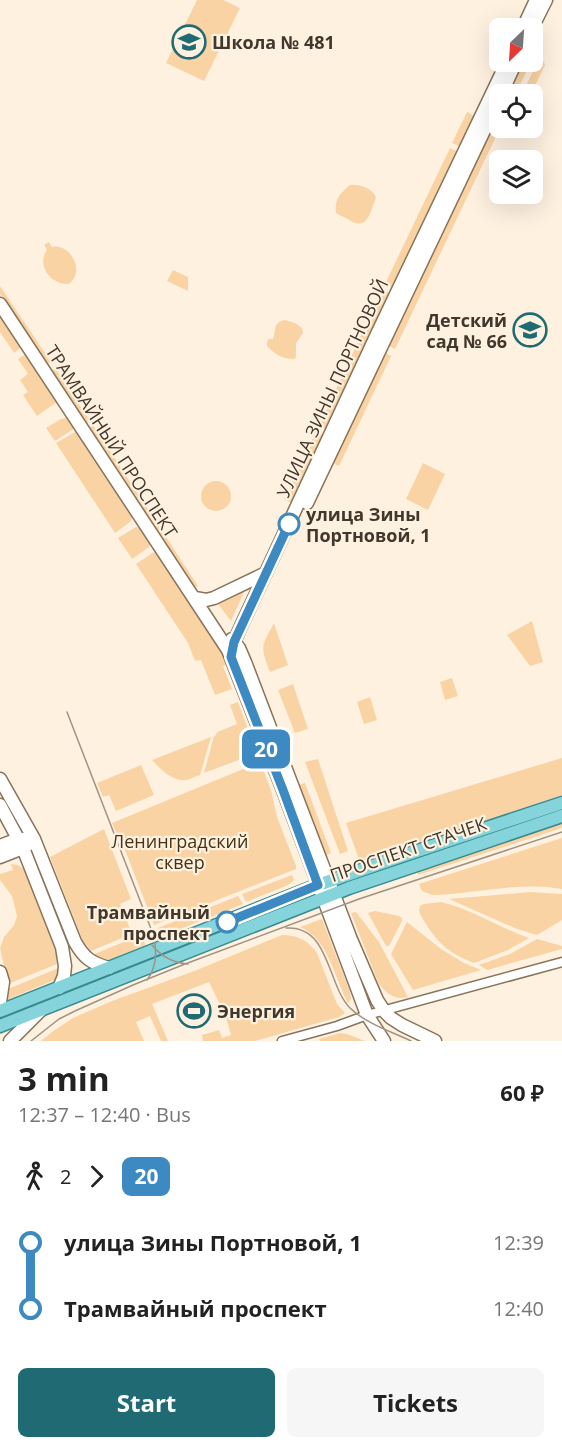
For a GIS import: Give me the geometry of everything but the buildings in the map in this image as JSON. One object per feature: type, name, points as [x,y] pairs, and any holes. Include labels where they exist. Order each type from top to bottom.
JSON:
[{"type":"main road","points":[[528,18],[536,0]]},
{"type":"main road","points":[[537,18],[546,0]]},
{"type":"main road","name":"УЛИЦА ЗИНЫ ПОРТНОВОЙ","points":[[234,649],[266,573],[378,332],[502,72]]},
{"type":"main road","name":"УЛИЦА ЗИНЫ ПОРТНОВОЙ","points":[[234,649],[489,119]]},
{"type":"main road","name":"ТРАМВАЙНЫЙ ПРОСПЕКТ","points":[[0,304],[195,598],[234,649],[283,790],[328,896]]},
{"type":"main road","points":[[195,598],[206,600],[214,598],[266,573]]},
{"type":"main road","points":[[0,779],[34,839],[81,953],[96,964],[109,968]]},
{"type":"main road","name":"ПРОСПЕКТ СТАЧЕК","points":[[0,1011],[323,883],[562,803]]},
{"type":"main road","points":[[0,805],[20,844],[62,947],[66,966],[58,988]]},
{"type":"main road","name":"ПРОСПЕКТ СТАЧЕК","points":[[0,1026],[328,896],[562,816]]},
{"type":"main road","points":[[0,857],[20,844],[34,839]]},
{"type":"main road","points":[[0,846],[20,844]]},
{"type":"main road","points":[[328,896],[384,1011],[402,1025],[435,1041]]},
{"type":"main road","points":[[328,896],[367,1016],[384,1041]]},
{"type":"main road","points":[[0,972],[3,982],[0,1002]]},
{"type":"main road","points":[[10,1041],[43,1008]]},
{"type":"street","points":[[282,1041],[562,962]]},
{"type":"green space","points":[[197,0],[223,0],[240,8],[204,81],[166,63]]},
{"type":"green space","points":[[517,72],[526,72],[520,84],[511,84]]},
{"type":"green space","points":[[533,72],[542,72],[536,84],[527,84]]},
{"type":"green space","points":[[467,112],[476,117],[461,147],[452,143]]},
{"type":"green space","points":[[489,129],[489,138],[495,138],[395,349],[387,345]]},
{"type":"green space","points":[[450,148],[459,152],[394,288],[385,284]]},
{"type":"green space","points":[[350,185],[365,187],[376,198],[368,218],[361,223],[356,223],[336,213],[338,197]]},
{"type":"green space","points":[[49,242],[52,247],[65,249],[74,259],[76,272],[69,284],[51,278],[44,268],[44,256],[47,250],[44,245]]},
{"type":"green space","points":[[173,270],[188,277],[188,291],[167,281]]},
{"type":"green space","points":[[0,286],[51,362],[47,364],[0,294]]},
{"type":"green space","points":[[382,290],[391,294],[328,430],[319,426]]},
{"type":"green space","points":[[0,315],[21,347],[14,353],[0,332]]},
{"type":"green space","points":[[285,320],[302,328],[303,333],[296,343],[295,359],[280,356],[267,346],[269,339],[273,339],[277,325]]},
{"type":"green space","points":[[384,352],[391,356],[339,466],[333,463]]},
{"type":"green space","points":[[26,354],[57,402],[37,416],[23,395],[28,392],[20,380],[28,374],[18,359]]},
{"type":"green space","points":[[55,368],[90,421],[86,424],[52,371]]},
{"type":"green space","points":[[66,418],[75,428],[55,441],[46,428]]},
{"type":"green space","points":[[93,425],[198,586],[195,587],[89,428]]},
{"type":"green space","points":[[77,431],[133,516],[130,522],[115,533],[56,443]]},
{"type":"green space","points":[[316,432],[325,436],[293,504],[284,499]]},
{"type":"green space","points":[[423,463],[445,474],[428,510],[406,499]]},
{"type":"green space","points":[[216,481],[227,485],[231,496],[227,507],[216,511],[205,507],[201,496],[205,485]]},
{"type":"green space","points":[[136,527],[141,529],[151,544],[132,559],[118,538]]},
{"type":"green space","points":[[154,552],[158,553],[223,653],[228,664],[223,666],[232,689],[215,695],[201,660],[195,661],[188,643],[136,564]]},
{"type":"green space","points":[[244,592],[231,621],[218,604]]},
{"type":"green space","points":[[532,621],[543,662],[530,666],[507,635]]},
{"type":"green space","points":[[274,623],[288,665],[270,672],[263,647]]},
{"type":"green space","points":[[452,678],[458,696],[445,700],[440,682]]},
{"type":"green space","points":[[293,684],[308,729],[295,733],[278,690]]},
{"type":"green space","points":[[370,697],[377,720],[364,724],[357,702]]},
{"type":"green space","points":[[238,702],[257,753],[204,773],[214,736],[217,732],[237,724],[230,705]]},
{"type":"green space","points":[[211,737],[200,775],[186,780],[176,779],[152,760]]},
{"type":"green space","points":[[562,758],[562,795],[360,862],[346,823]]},
{"type":"green space","points":[[318,759],[348,851],[340,854],[305,762]]},
{"type":"green space","name":"Ленинградский сквер","points":[[260,762],[296,869],[154,925],[120,837],[112,823]]},
{"type":"green space","points":[[141,765],[154,795],[116,811],[109,795],[103,797],[97,783]]},
{"type":"green space","points":[[305,783],[331,853],[325,856],[298,785]]},
{"type":"green space","points":[[562,822],[562,828],[418,875],[417,870]]},
{"type":"green space","name":"Ленинградский сквер","points":[[104,829],[131,899],[120,904],[132,934],[91,951],[83,941],[50,857]]},
{"type":"green space","points":[[562,838],[562,889],[530,886],[432,895],[422,891],[419,884]]},
{"type":"green space","points":[[11,864],[18,865],[25,870],[55,946],[57,964],[8,984],[0,948],[17,916],[12,896],[0,880],[0,874],[13,870]]},
{"type":"green space","points":[[292,875],[294,880],[288,885],[246,902],[242,894]]},
{"type":"green space","points":[[530,892],[562,894],[562,920],[537,935],[517,929],[449,899]]},
{"type":"green space","points":[[238,896],[243,904],[163,936],[158,928]]},
{"type":"green space","points":[[441,902],[464,909],[529,938],[508,950],[474,963],[442,944],[420,914],[421,905]]},
{"type":"green space","points":[[375,911],[402,918],[389,946],[386,946],[368,913]]},
{"type":"green space","points":[[356,912],[379,942],[408,997],[399,998],[391,995],[378,982],[351,913]]},
{"type":"green space","points":[[322,919],[350,992],[351,999],[348,1003],[330,960],[318,940],[300,927]]},
{"type":"green space","points":[[407,922],[441,949],[481,970],[413,990],[391,954]]},
{"type":"green space","points":[[143,934],[145,945],[106,961],[92,955]]},
{"type":"green space","points":[[282,935],[302,939],[314,948],[337,1004],[345,1013],[339,1017],[255,1041],[203,1041],[202,1035],[219,1030],[222,1038],[231,1035],[226,1017],[209,982],[152,1004],[168,1041],[161,1041],[150,1016],[136,1022],[144,1041],[41,1041],[73,1018]]},
{"type":"green space","points":[[537,939],[562,946],[562,949],[487,970],[479,965],[510,954]]},
{"type":"green space","points":[[61,967],[57,979],[6,1000],[8,989]]},
{"type":"green space","points":[[340,1033],[365,1041],[320,1041],[319,1039]]},
{"type":"tram line","points":[[67,712],[153,934],[155,958],[153,970],[147,980]]},
{"type":"tram line","points":[[31,1041],[59,1019],[185,964],[359,899],[562,832]]},
{"type":"tram line","points":[[286,928],[300,930],[311,936],[320,946],[342,998],[350,1008],[371,1023],[411,1041]]},
{"type":"tram line","points":[[152,945],[168,958],[188,964]]},
{"type":"bus line","name":"20","points":[[227,922],[318,885],[231,657],[234,642],[289,524]]},
{"type":"place","name":"Школа № 481","points":[[189,42]]},
{"type":"place","name":"Детский сад № 66","points":[[530,330]]},
{"type":"place","name":"улица Зины Портновой, 1","points":[[289,524]]},
{"type":"place","name":"Трамвайный проспект","points":[[227,922]]},
{"type":"place","name":"Энергия","points":[[194,1011]]}]
